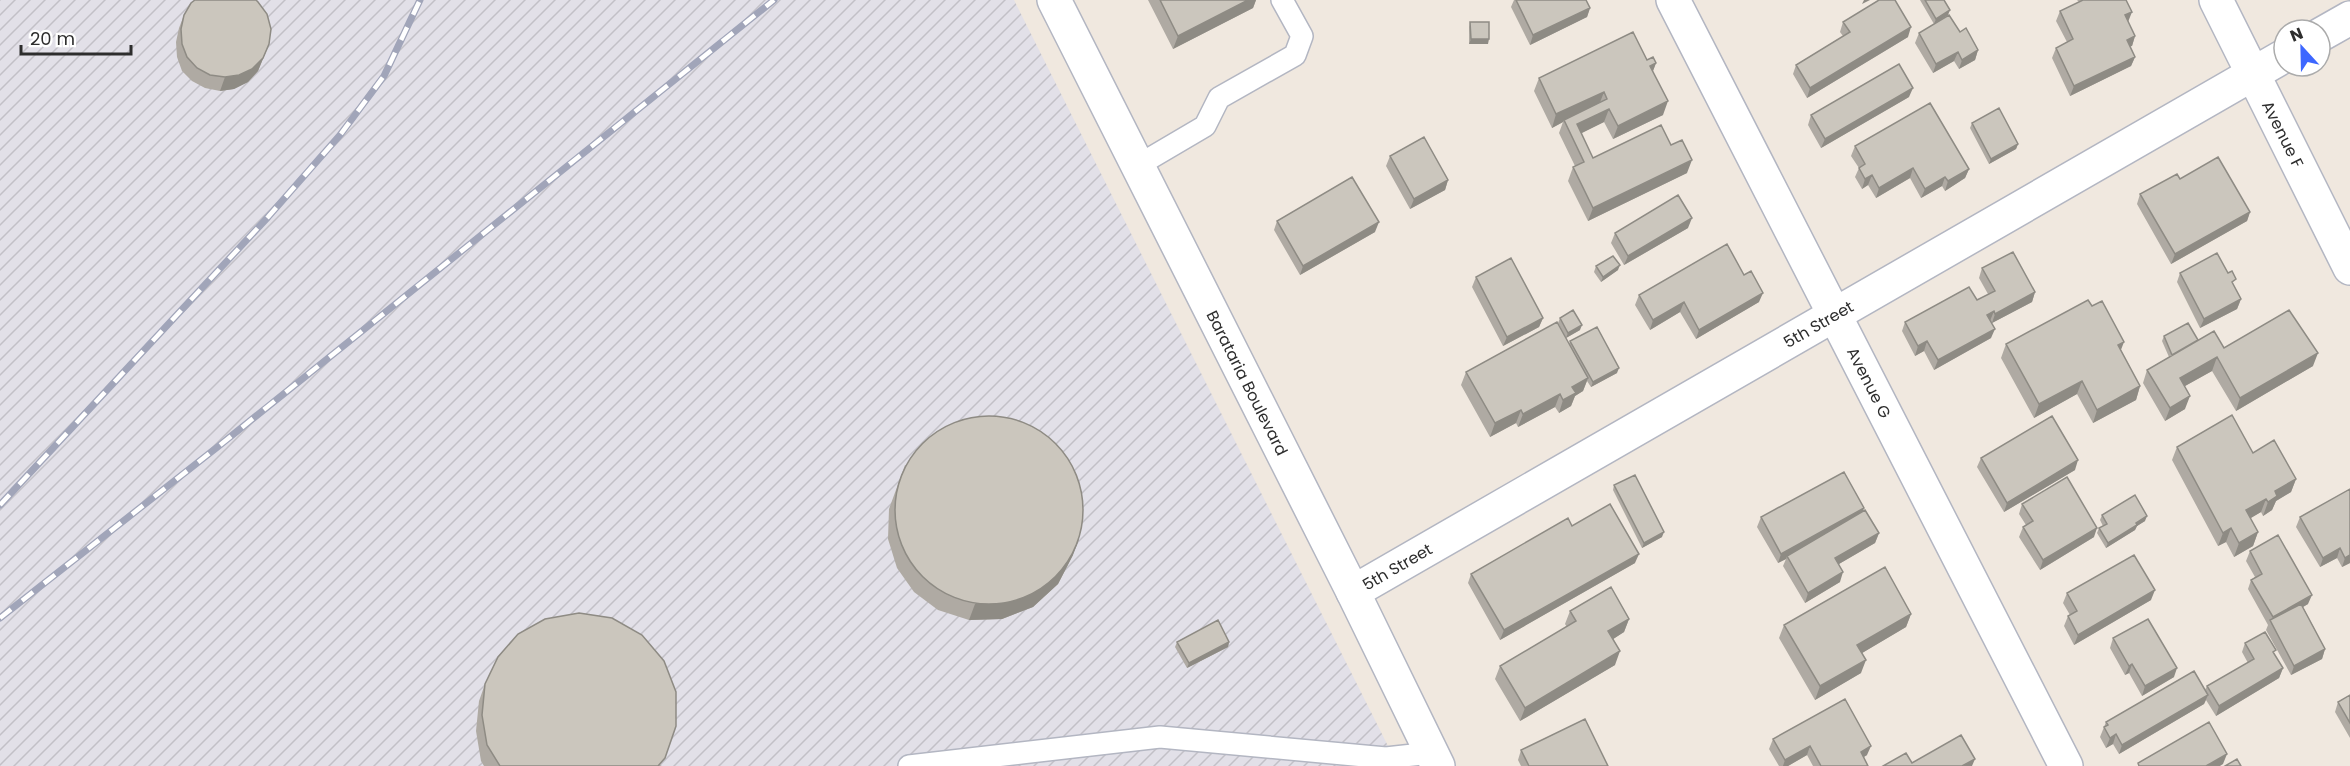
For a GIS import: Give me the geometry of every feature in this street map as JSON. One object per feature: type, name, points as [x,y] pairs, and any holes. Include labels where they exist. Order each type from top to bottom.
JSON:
[{"type":"street","name":"Barataria Boulevard","points":[[1054,0],[1353,592],[1434,759]]},
{"type":"street","name":"Avenue G","points":[[1673,0],[2066,766]]},
{"type":"street","name":"Avenue F","points":[[2216,0],[2350,268]]},
{"type":"street","points":[[2332,28],[2350,18]]},
{"type":"street","name":"5th Street","points":[[1353,592],[2272,63]]},
{"type":"lane","points":[[1137,166],[1205,126],[1219,98],[1295,55],[1302,36],[1282,0]]},
{"type":"lane","points":[[909,766],[1160,737],[1386,758],[1434,759]]},
{"type":"shaded area","points":[[0,0],[1014,0],[1398,766],[0,766]]},
{"type":"building","points":[[195,0],[256,0],[258,2],[267,14],[271,29],[269,44],[263,58],[252,69],[239,75],[225,77],[210,75],[197,68],[187,57],[182,44],[181,29],[184,15]]},
{"type":"building","points":[[1160,0],[1248,0],[1178,36]]},
{"type":"building","points":[[1516,0],[1586,0],[1590,8],[1533,35]]},
{"type":"building","points":[[1879,0],[1895,0],[1911,27],[1810,88],[1796,65],[1850,32],[1843,22]]},
{"type":"building","points":[[1925,0],[1944,0],[1950,10],[1936,19]]},
{"type":"building","points":[[2083,0],[2126,0],[2132,12],[2125,15],[2135,36],[2127,40],[2135,57],[2074,86],[2056,48],[2073,39],[2060,11]]},
{"type":"building","points":[[1949,15],[1960,32],[1966,28],[1978,50],[1962,60],[1958,52],[1936,64],[1919,33]]},
{"type":"building","points":[[1470,22],[1489,22],[1489,39],[1471,39]]},
{"type":"building","points":[[1633,32],[1647,60],[1653,57],[1656,63],[1650,66],[1668,101],[1618,126],[1609,109],[1577,124],[1593,158],[1661,125],[1671,145],[1682,140],[1692,160],[1593,208],[1573,167],[1584,162],[1564,120],[1607,99],[1604,92],[1556,114],[1539,78]]},
{"type":"building","points":[[1899,64],[1913,88],[1825,139],[1811,115]]},
{"type":"building","points":[[1930,103],[1969,169],[1948,181],[1945,177],[1925,189],[1913,168],[1879,188],[1872,175],[1865,179],[1859,168],[1865,164],[1855,146]]},
{"type":"building","points":[[1999,108],[2018,144],[1991,159],[1972,123]]},
{"type":"building","points":[[1424,137],[1448,180],[1414,199],[1390,156]]},
{"type":"building","points":[[2218,157],[2250,212],[2175,254],[2140,194],[2177,174],[2180,179]]},
{"type":"building","points":[[1352,177],[1379,222],[1303,266],[1277,221]]},
{"type":"building","points":[[1678,195],[1692,218],[1628,256],[1615,233]]},
{"type":"building","points":[[1727,244],[1744,275],[1751,271],[1763,293],[1699,330],[1684,302],[1653,320],[1639,295]]},
{"type":"building","points":[[2013,252],[2035,292],[1995,314],[1994,311],[1987,315],[1995,329],[1938,360],[1927,341],[1918,346],[1905,322],[1969,287],[1977,300],[1995,291],[1982,268]]},
{"type":"building","points":[[2217,253],[2228,273],[2232,271],[2236,279],[2232,282],[2241,299],[2204,319],[2180,273]]},
{"type":"building","points":[[1613,256],[1620,265],[1603,277],[1596,266]]},
{"type":"building","points":[[1511,258],[1543,318],[1507,337],[1476,277]]},
{"type":"building","points":[[2088,300],[2092,306],[2102,301],[2124,342],[2118,345],[2140,386],[2097,410],[2082,381],[2039,404],[2006,344]]},
{"type":"building","points":[[1573,310],[1582,325],[1568,333],[1560,318]]},
{"type":"building","points":[[2289,310],[2318,353],[2240,398],[2217,357],[2180,378],[2190,396],[2170,408],[2147,370],[2214,331],[2224,348]]},
{"type":"building","points":[[1557,322],[1588,378],[1572,387],[1576,393],[1563,400],[1560,394],[1523,414],[1521,410],[1495,423],[1466,372]]},
{"type":"building","points":[[2188,323],[2198,340],[2172,355],[2164,336]]},
{"type":"building","points":[[1597,327],[1619,368],[1593,382],[1570,341]]},
{"type":"building","points":[[2232,415],[2253,453],[2274,440],[2296,479],[2275,491],[2277,496],[2268,502],[2266,499],[2246,510],[2258,532],[2239,543],[2231,528],[2223,533],[2177,447]]},
{"type":"building","points":[[980,416],[998,416],[1025,423],[1056,443],[1076,474],[1083,510],[1076,546],[1056,577],[1025,597],[998,604],[980,604],[945,593],[929,583],[916,570],[899,537],[895,519],[895,501],[906,466],[916,450],[929,437],[962,420]]},
{"type":"building","points":[[2052,416],[2078,460],[2007,503],[1981,458]]},
{"type":"building","points":[[1844,472],[1864,508],[1781,554],[1761,517]]},
{"type":"building","points":[[1635,475],[1664,532],[1644,543],[1614,485]]},
{"type":"building","points":[[2067,477],[2097,528],[2043,560],[2023,527],[2033,521],[2022,504]]},
{"type":"building","points":[[2350,489],[2350,555],[2345,558],[2340,548],[2323,558],[2300,517]]},
{"type":"building","points":[[2135,495],[2147,516],[2108,543],[2099,528],[2107,524],[2102,515]]},
{"type":"building","points":[[1610,504],[1639,554],[1504,630],[1471,574],[1568,518],[1572,526]]},
{"type":"building","points":[[1865,510],[1879,533],[1835,558],[1843,572],[1808,593],[1787,556]]},
{"type":"building","points":[[2278,535],[2312,595],[2273,617],[2251,580],[2262,574],[2250,551]]},
{"type":"building","points":[[2134,555],[2155,590],[2078,635],[2068,616],[2077,611],[2067,593]]},
{"type":"building","points":[[1885,567],[1911,614],[1857,645],[1866,660],[1820,686],[1784,625]]},
{"type":"building","points":[[1611,587],[1629,619],[1608,631],[1620,651],[1525,708],[1500,666],[1576,621],[1570,611]]},
{"type":"building","points":[[2301,604],[2325,649],[2294,666],[2270,620]]},
{"type":"building","points":[[579,613],[612,618],[642,635],[664,661],[676,692],[676,726],[665,758],[658,766],[500,766],[487,745],[482,715],[485,684],[498,657],[518,634],[545,619]]},
{"type":"building","points":[[2148,619],[2177,668],[2145,686],[2132,664],[2129,666],[2113,638]]},
{"type":"building","points":[[1218,620],[1229,642],[1189,663],[1177,642]]},
{"type":"building","points":[[2265,632],[2283,668],[2219,706],[2207,686],[2254,659],[2245,643]]},
{"type":"building","points":[[2194,671],[2208,695],[2122,745],[2116,734],[2110,738],[2104,727],[2108,725],[2106,722]]},
{"type":"building","points":[[2350,695],[2350,723],[2338,702]]},
{"type":"building","points":[[1845,699],[1871,746],[1861,752],[1868,766],[1821,766],[1810,746],[1785,760],[1773,739]]},
{"type":"building","points":[[1585,719],[1608,766],[1529,766],[1521,750]]},
{"type":"building","points":[[2209,722],[2227,754],[2206,766],[2139,766],[2138,763]]},
{"type":"building","points":[[1961,735],[1975,759],[1962,766],[1883,766],[1906,753],[1912,763]]},
{"type":"building","points":[[2237,759],[2241,766],[2225,766]]},
{"type":"railway","points":[[0,505],[268,217],[340,135],[384,76],[420,0]]},
{"type":"railway","points":[[0,618],[220,445],[774,0]]}]
